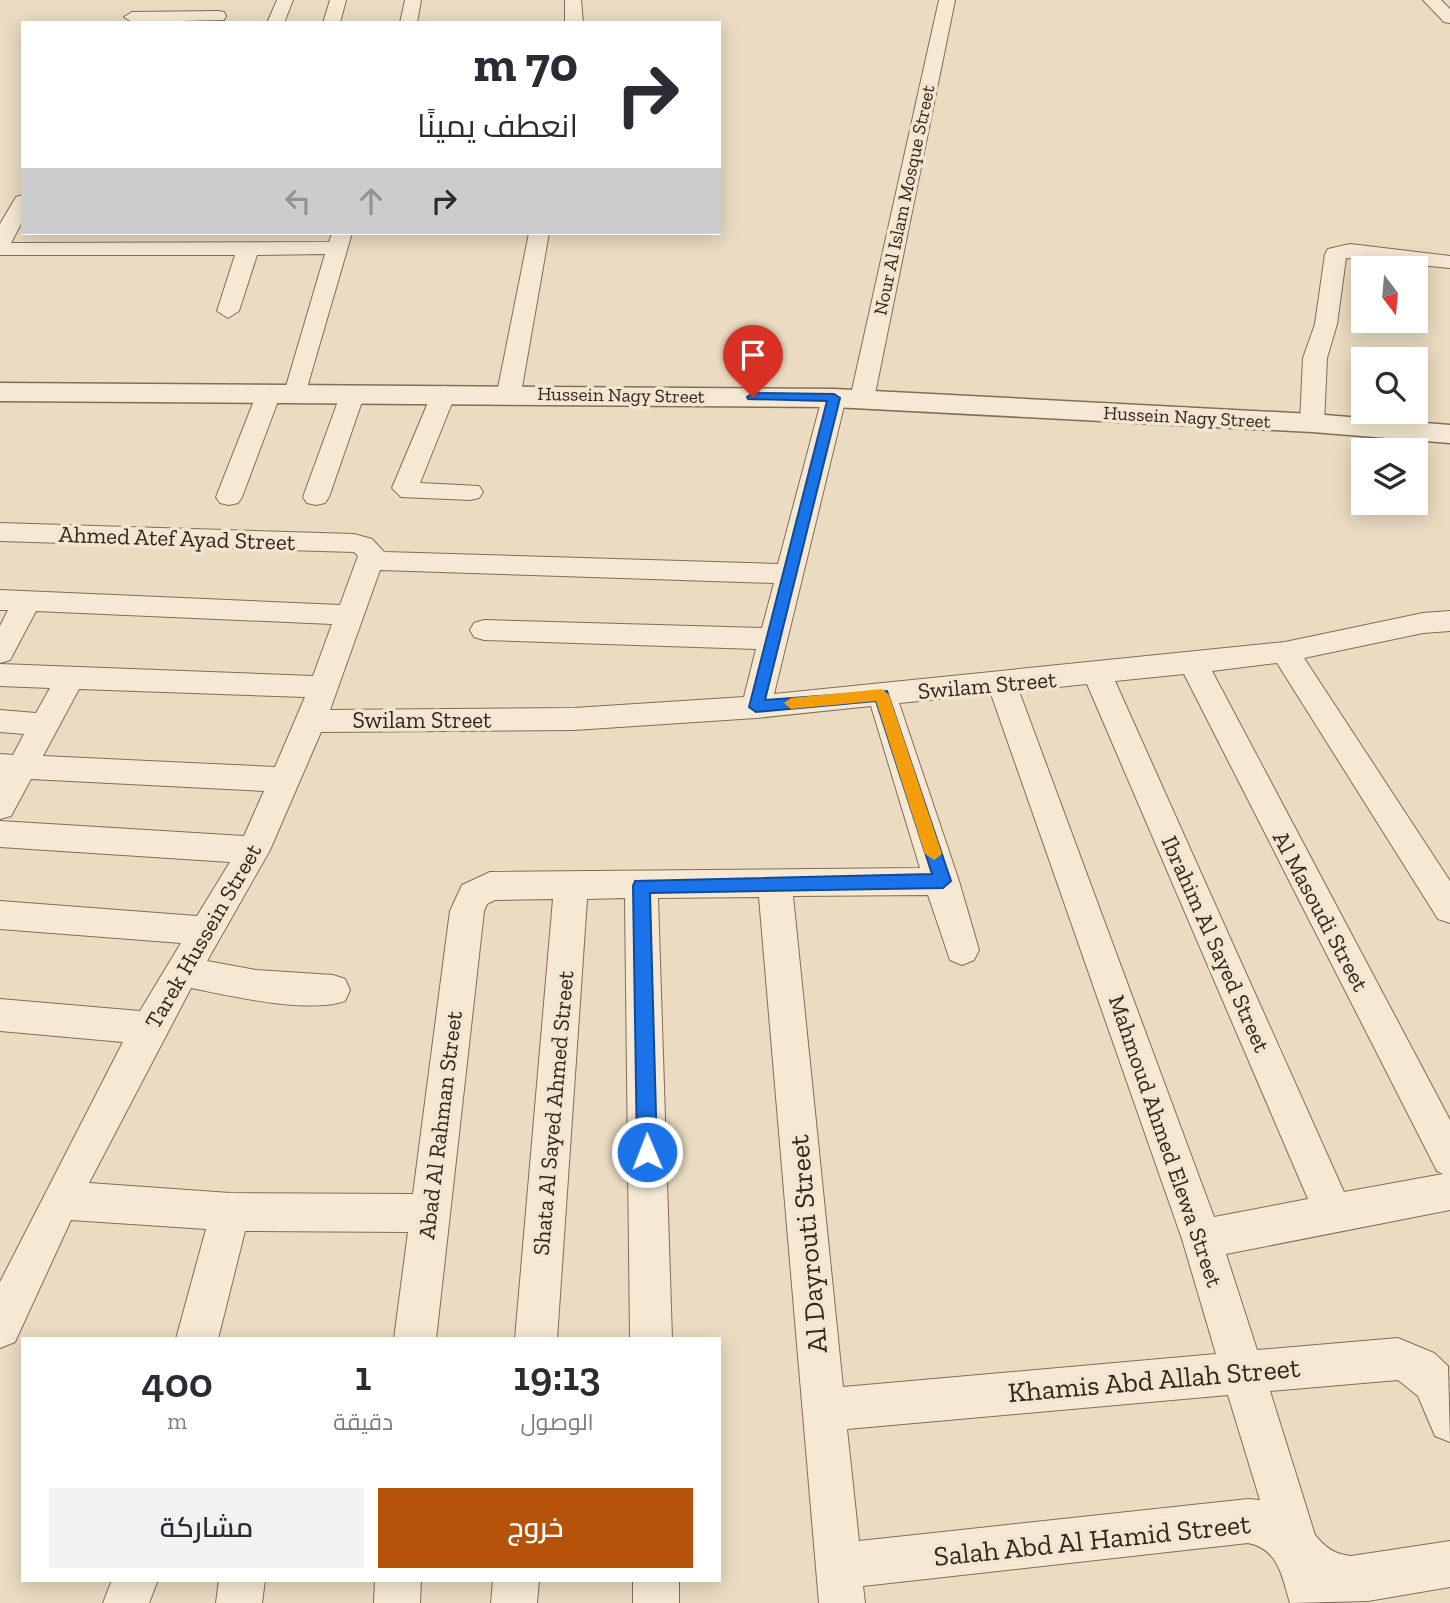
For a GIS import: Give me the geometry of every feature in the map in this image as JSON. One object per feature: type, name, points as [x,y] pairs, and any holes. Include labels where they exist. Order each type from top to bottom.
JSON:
[{"type":"street","points":[[131,20],[143,0]]},
{"type":"street","points":[[131,20],[216,20],[226,0]]},
{"type":"street","points":[[276,21],[285,0]]},
{"type":"street","points":[[332,21],[338,0]]},
{"type":"street","points":[[408,21],[413,0]]},
{"type":"street","points":[[573,0],[575,21]]},
{"type":"street","name":"Nour Al Islam Mosque Street","points":[[756,707],[790,574],[848,399],[947,0]]},
{"type":"street","points":[[0,243],[21,205]]},
{"type":"street","points":[[509,393],[540,235]]},
{"type":"street","points":[[0,249],[118,241],[252,243],[340,240],[283,393],[229,497]]},
{"type":"street","points":[[228,311],[252,243]]},
{"type":"street","points":[[1312,423],[1315,358],[1326,324],[1336,254],[1350,250],[1450,262]]},
{"type":"street","name":"Hussein Nagy Street","points":[[0,392],[509,393],[848,399],[1312,423],[1450,434]]},
{"type":"street","points":[[316,497],[353,393]]},
{"type":"street","points":[[444,393],[405,488],[410,491],[470,492]]},
{"type":"street","name":"Ahmed Atef Ayad Street","points":[[0,532],[790,574]]},
{"type":"street","name":"Tarek Hussein Street","points":[[0,1327],[60,1200],[149,1028],[254,850],[324,687],[349,615],[362,552]]},
{"type":"street","points":[[0,653],[14,600],[349,615]]},
{"type":"street","name":"Swilam Street","points":[[311,721],[574,719],[756,707],[1098,675],[1285,652],[1423,623],[1450,621]]},
{"type":"street","points":[[484,630],[773,639]]},
{"type":"street","points":[[1285,652],[1450,909]]},
{"type":"street","name":"Al Masoudi Street","points":[[1193,663],[1450,1158]]},
{"type":"street","points":[[0,675],[324,687]]},
{"type":"street","name":"Ibrahim Al Sayed Street","points":[[1098,675],[1334,1213]]},
{"type":"street","points":[[0,807],[12,766],[47,725],[70,678]]},
{"type":"street","name":"Mahmoud Ahmed Elewa Street","points":[[1002,684],[1202,1239],[1298,1546],[1312,1603]]},
{"type":"street","points":[[882,695],[943,881],[962,950]]},
{"type":"street","points":[[0,721],[47,725]]},
{"type":"street","points":[[12,766],[286,780]]},
{"type":"street","points":[[0,834],[254,850]]},
{"type":"street","points":[[571,886],[943,881]]},
{"type":"street","name":"Al Dayrouti Street","points":[[775,885],[840,1585]]},
{"type":"street","name":"Abad Al Rahman Street","points":[[415,1337],[428,1213],[467,911],[474,895],[491,886],[571,886]]},
{"type":"street","name":"Shata Al Sayed Ahmed Street","points":[[536,1337],[571,886]]},
{"type":"street","points":[[641,886],[651,1337]]},
{"type":"street","points":[[0,915],[208,931]]},
{"type":"street","points":[[183,972],[256,985],[333,990]]},
{"type":"street","points":[[0,1015],[149,1028]]},
{"type":"street","points":[[1202,1239],[1450,1191]]},
{"type":"street","points":[[60,1200],[230,1212],[428,1213]]},
{"type":"street","points":[[198,1337],[230,1212]]},
{"type":"street","name":"Khamis Abd Allah Street","points":[[823,1410],[1398,1359],[1417,1364],[1434,1379],[1450,1421]]},
{"type":"street","name":"Salah Abd Al Hamid Street","points":[[840,1585],[1248,1521],[1266,1522],[1283,1531],[1310,1562],[1327,1575],[1347,1579],[1450,1563]]},
{"type":"street","points":[[126,1603],[134,1582]]},
{"type":"street","points":[[239,1603],[242,1582]]},
{"type":"street","points":[[397,1603],[398,1582]]},
{"type":"street","points":[[514,1603],[516,1582]]},
{"type":"street","points":[[656,1582],[656,1603]]},
{"type":"slow traffic","points":[[791,703],[882,695],[934,854]]},
{"type":"route","points":[[647,1152],[641,886],[943,881],[882,695],[756,707],[834,398],[753,397]]}]
